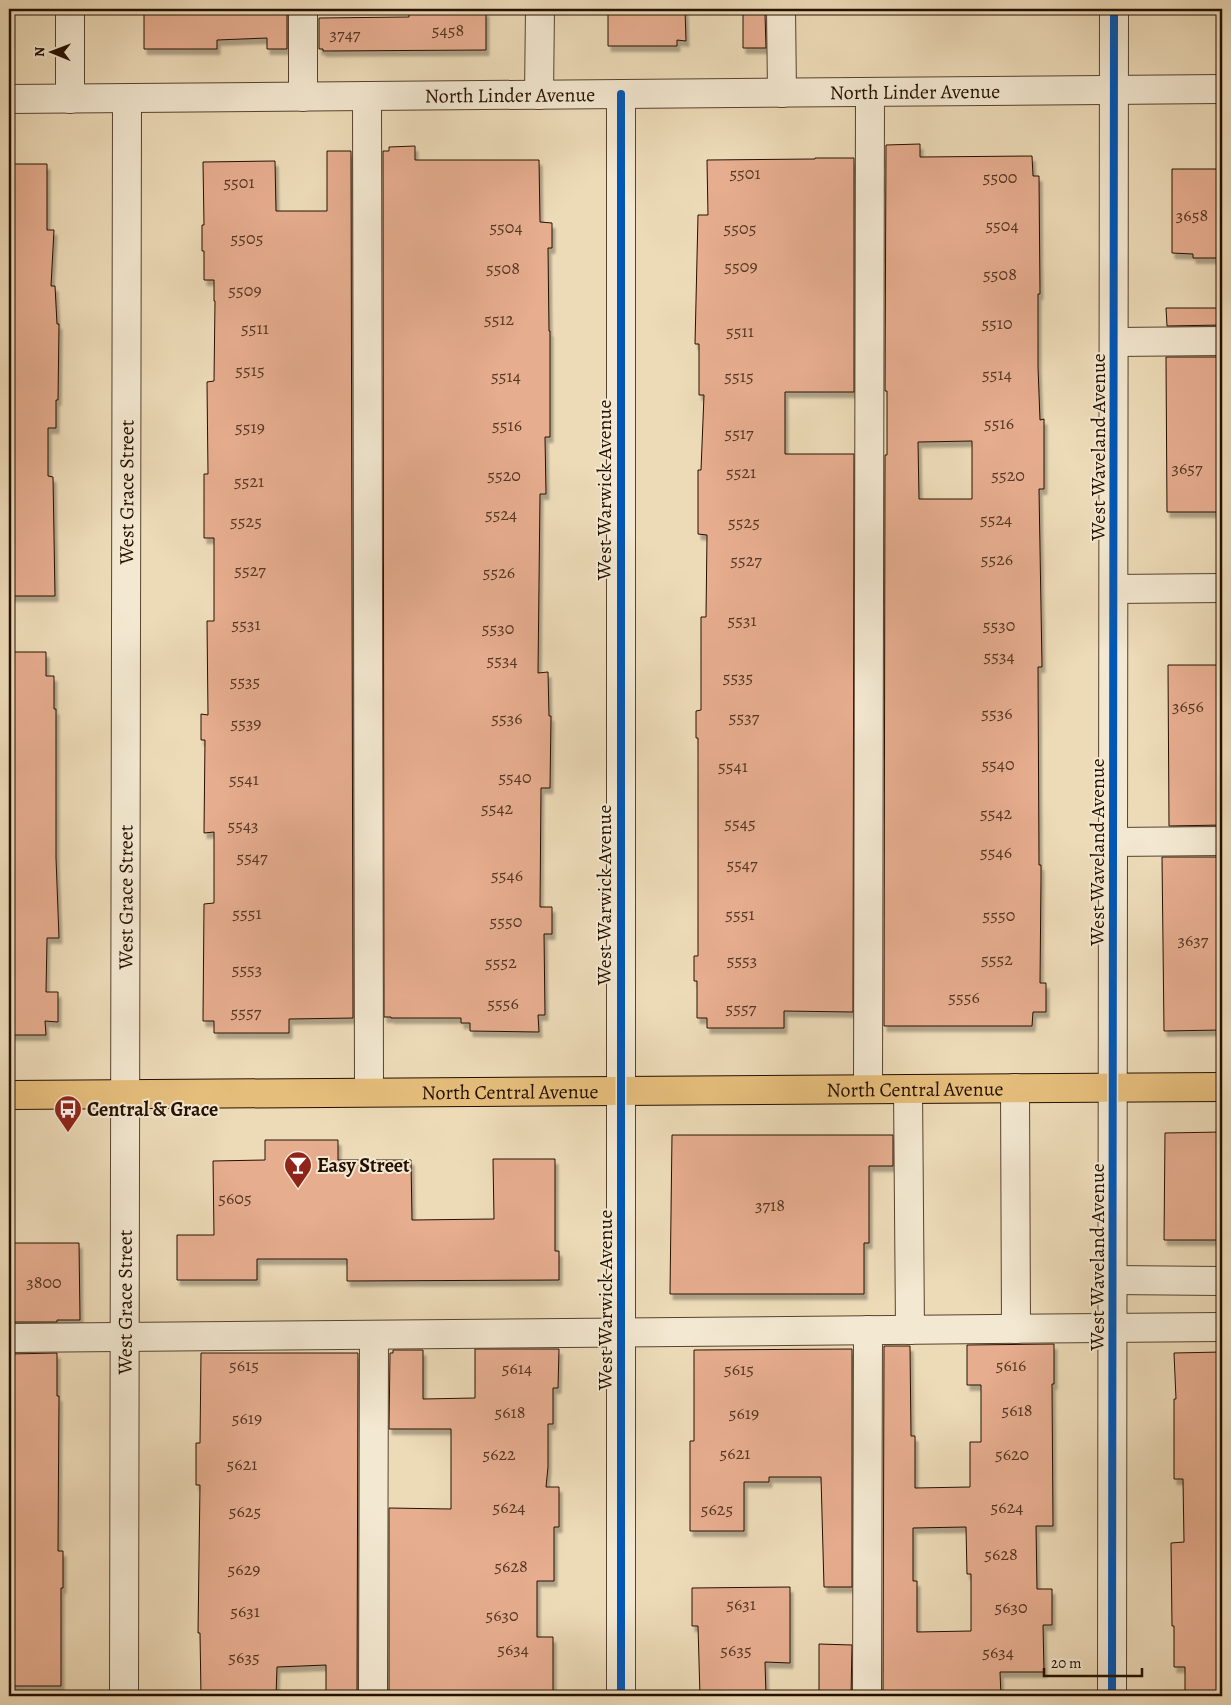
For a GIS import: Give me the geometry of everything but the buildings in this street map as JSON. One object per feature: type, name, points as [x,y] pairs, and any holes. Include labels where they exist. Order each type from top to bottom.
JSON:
[{"type":"main road","name":"North Central Avenue","points":[[9,1095],[1222,1087]]},
{"type":"street","points":[[70,9],[70,99]]},
{"type":"street","points":[[303,9],[303,97]]},
{"type":"street","points":[[539,95],[540,9]]},
{"type":"street","points":[[781,9],[782,93]]},
{"type":"street","name":"West Waveland Avenue","points":[[1112,1696],[1114,9]]},
{"type":"street","name":"North Linder Avenue","points":[[9,99],[1222,89]]},
{"type":"street","points":[[868,1089],[870,92]]},
{"type":"street","name":"West Warwick Avenue","points":[[621,94],[621,1696]]},
{"type":"street","points":[[366,96],[369,1092]]},
{"type":"street","name":"West Grace Street","points":[[124,1696],[127,99]]},
{"type":"street","points":[[1114,342],[1222,341]]},
{"type":"street","points":[[1114,589],[1222,588]]},
{"type":"street","points":[[1113,842],[1222,841]]},
{"type":"street","points":[[1015,1088],[1016,1329]]},
{"type":"street","points":[[908,1089],[910,1330]]},
{"type":"street","points":[[1113,1280],[1221,1281]]},
{"type":"street","points":[[9,1338],[1222,1327]]},
{"type":"street","points":[[867,1696],[868,1330]]},
{"type":"street","points":[[373,1696],[374,1335]]},
{"type":"cycle path","points":[[1112,1696],[1114,9]]},
{"type":"cycle path","points":[[621,94],[621,1696]]},
{"type":"place","name":"Central & Grace","points":[[68,1133]]},
{"type":"place","name":"Easy Street","points":[[298,1189]]}]
